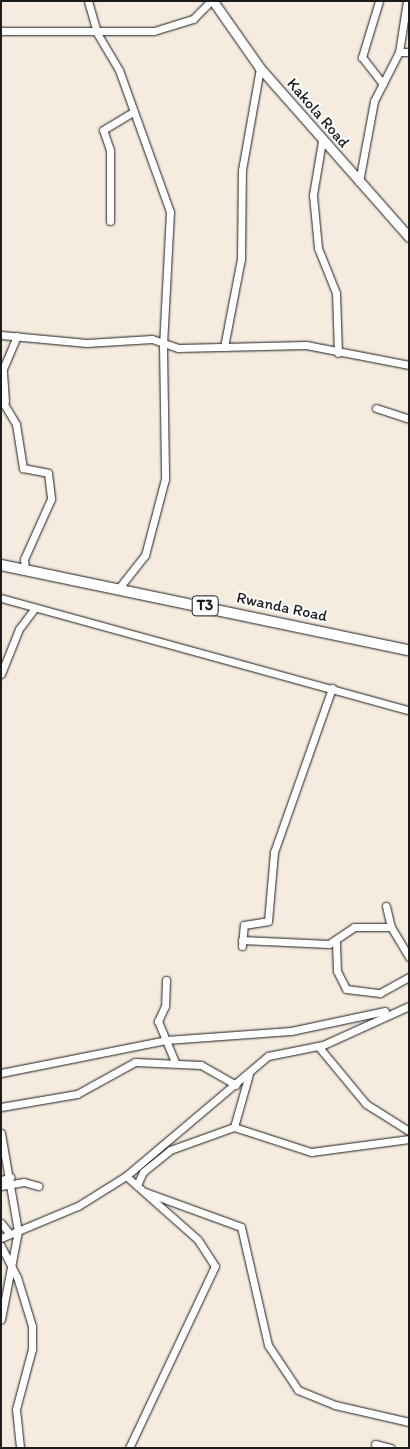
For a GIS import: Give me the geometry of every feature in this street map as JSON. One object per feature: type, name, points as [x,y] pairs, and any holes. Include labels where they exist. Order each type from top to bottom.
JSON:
[{"type":"highway","name":"Rwanda Road","points":[[1,565],[119,588],[409,650]]},
{"type":"main road","name":"Kakola Road","points":[[212,1],[260,68],[358,184],[409,237]]},
{"type":"street","points":[[88,1],[97,33],[113,56],[170,212],[163,342],[163,492],[145,555],[119,588]]},
{"type":"street","points":[[1,32],[97,33],[180,25],[212,1]]},
{"type":"street","points":[[379,1],[362,57],[383,84]]},
{"type":"street","points":[[358,184],[374,101],[398,52],[407,1]]},
{"type":"street","points":[[398,52],[409,52]]},
{"type":"street","points":[[224,347],[241,259],[242,170],[260,68]]},
{"type":"street","points":[[110,221],[110,144],[103,130],[133,112]]},
{"type":"street","points":[[322,141],[314,204],[318,248],[336,293],[338,353]]},
{"type":"street","points":[[1,335],[87,343],[163,342],[178,348],[304,345],[338,353],[388,358],[409,365]]},
{"type":"street","points":[[5,407],[3,369],[17,336]]},
{"type":"street","points":[[1,399],[18,430],[22,467],[47,472],[51,496],[24,558],[25,569]]},
{"type":"street","points":[[376,408],[409,419]]},
{"type":"street","points":[[1,598],[409,710]]},
{"type":"street","points":[[1,674],[19,629],[35,608]]},
{"type":"street","points":[[332,688],[274,852],[268,921],[244,925],[242,943],[336,943],[354,927],[391,927]]},
{"type":"street","points":[[386,906],[391,927],[409,957]]},
{"type":"street","points":[[336,943],[337,971],[346,988],[380,993],[409,978]]},
{"type":"street","points":[[166,980],[165,1006],[158,1019],[174,1062]]},
{"type":"street","points":[[1,1073],[166,1040],[291,1031],[409,1006]]},
{"type":"street","points":[[1,1238],[78,1206],[126,1176],[271,1055],[318,1046],[409,1006]]},
{"type":"street","points":[[318,1046],[366,1104],[384,1120],[409,1131]]},
{"type":"street","points":[[1,1107],[76,1094],[135,1062],[174,1062],[211,1068],[236,1085]]},
{"type":"street","points":[[234,1127],[250,1073]]},
{"type":"street","points":[[137,1185],[143,1172],[170,1150],[234,1127],[311,1152],[409,1139]]},
{"type":"street","points":[[1,1133],[11,1180],[18,1231],[12,1267],[3,1299],[1,1318]]},
{"type":"street","points":[[126,1176],[207,1250],[215,1266],[129,1448]]},
{"type":"street","points":[[1,1180],[11,1180],[38,1186]]},
{"type":"street","points":[[1,1186],[11,1180]]},
{"type":"street","points":[[145,1192],[240,1227],[268,1345],[298,1390],[335,1406],[409,1422]]},
{"type":"street","points":[[1,1223],[10,1234]]},
{"type":"street","points":[[1,1246],[12,1267],[30,1314],[33,1339],[17,1403],[20,1448]]},
{"type":"street","points":[[375,1444],[391,1448]]}]
